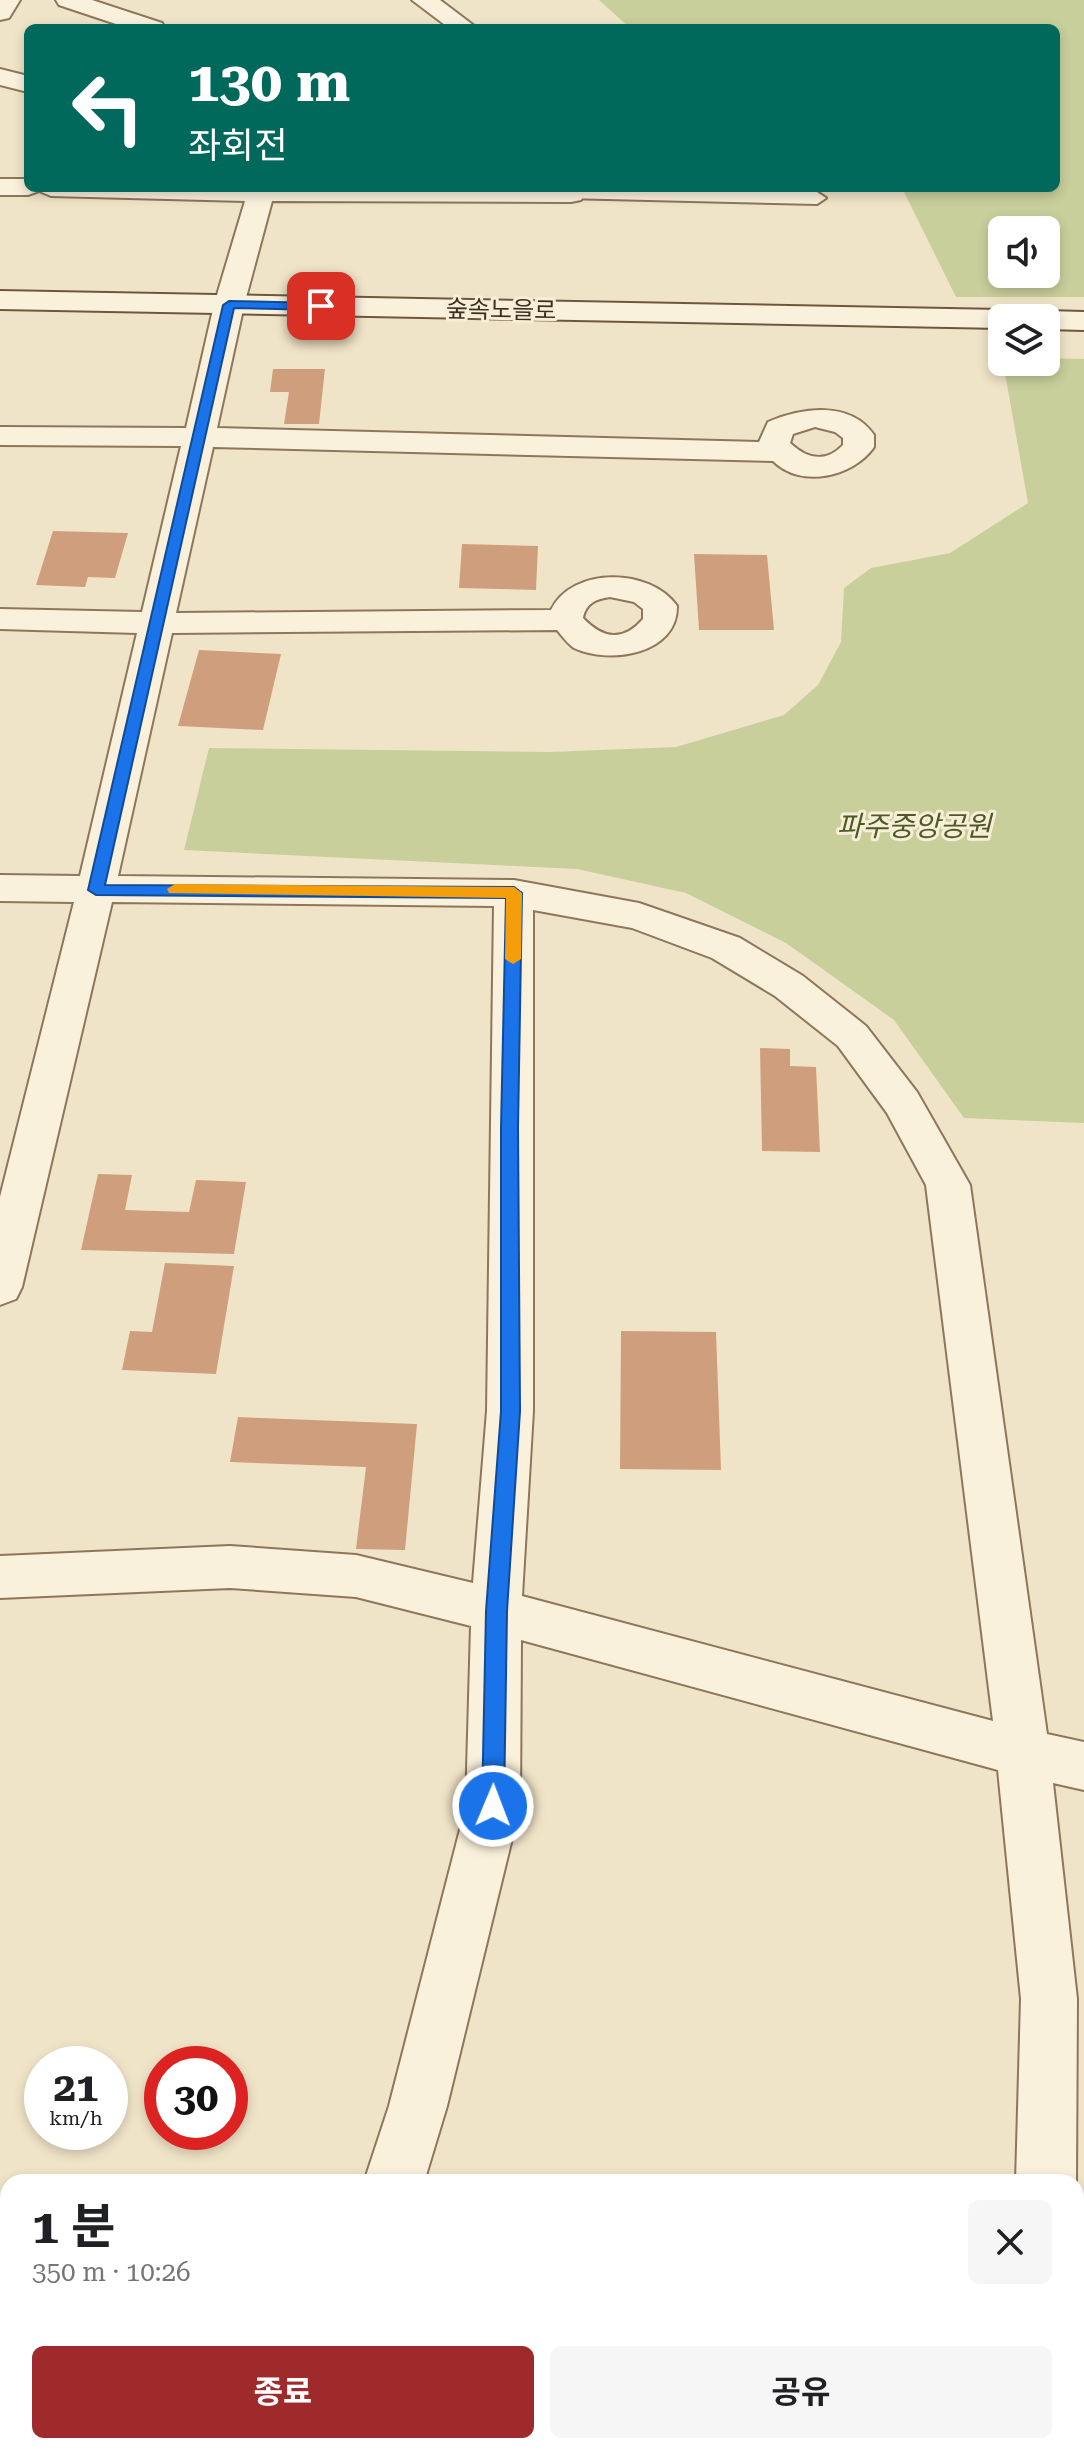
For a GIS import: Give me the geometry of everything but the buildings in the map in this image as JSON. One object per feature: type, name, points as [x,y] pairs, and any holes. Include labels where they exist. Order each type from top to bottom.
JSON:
[{"type":"street","points":[[0,13],[8,0]]},
{"type":"street","points":[[68,0],[141,24]]},
{"type":"street","points":[[424,0],[459,24]]},
{"type":"street","points":[[0,77],[24,83]]},
{"type":"street","points":[[0,187],[24,187]]},
{"type":"street","points":[[0,1287],[12,1194],[96,890],[229,305],[260,192]]},
{"type":"street","name":"숲속노을로","points":[[0,300],[988,319]]},
{"type":"street","points":[[1060,320],[1084,321]]},
{"type":"street","points":[[0,436],[199,437],[779,452]]},
{"type":"street","points":[[0,619],[157,623],[566,620]]},
{"type":"street","points":[[0,888],[514,893],[639,916],[726,948],[789,986],[852,1036],[902,1103],[948,1185],[1023,1753],[1049,1999],[1046,2174]]},
{"type":"street","points":[[397,2174],[418,2106],[493,1806],[496,1611],[510,1411],[514,893]]},
{"type":"street","points":[[0,1577],[230,1567],[356,1576],[1023,1753],[1084,1766]]},
{"type":"lane","points":[[605,192],[817,198]]},
{"type":"green space","points":[[599,0],[1084,0],[1084,297],[956,297],[904,192],[1060,192],[1060,24],[626,24]]},
{"type":"green space","name":"파주중앙공원","points":[[1060,358],[1084,359],[1084,1123],[964,1118],[894,1020],[786,943],[686,893],[577,869],[184,850],[209,748],[550,752],[676,747],[784,715],[818,685],[841,642],[844,588],[871,568],[950,553],[1028,503],[1005,376],[1060,376]]},
{"type":"slow traffic","points":[[175,889],[514,893],[513,959]]},
{"type":"route","points":[[321,306],[229,305],[96,890],[514,893],[510,1411],[496,1611],[493,1806]]}]
